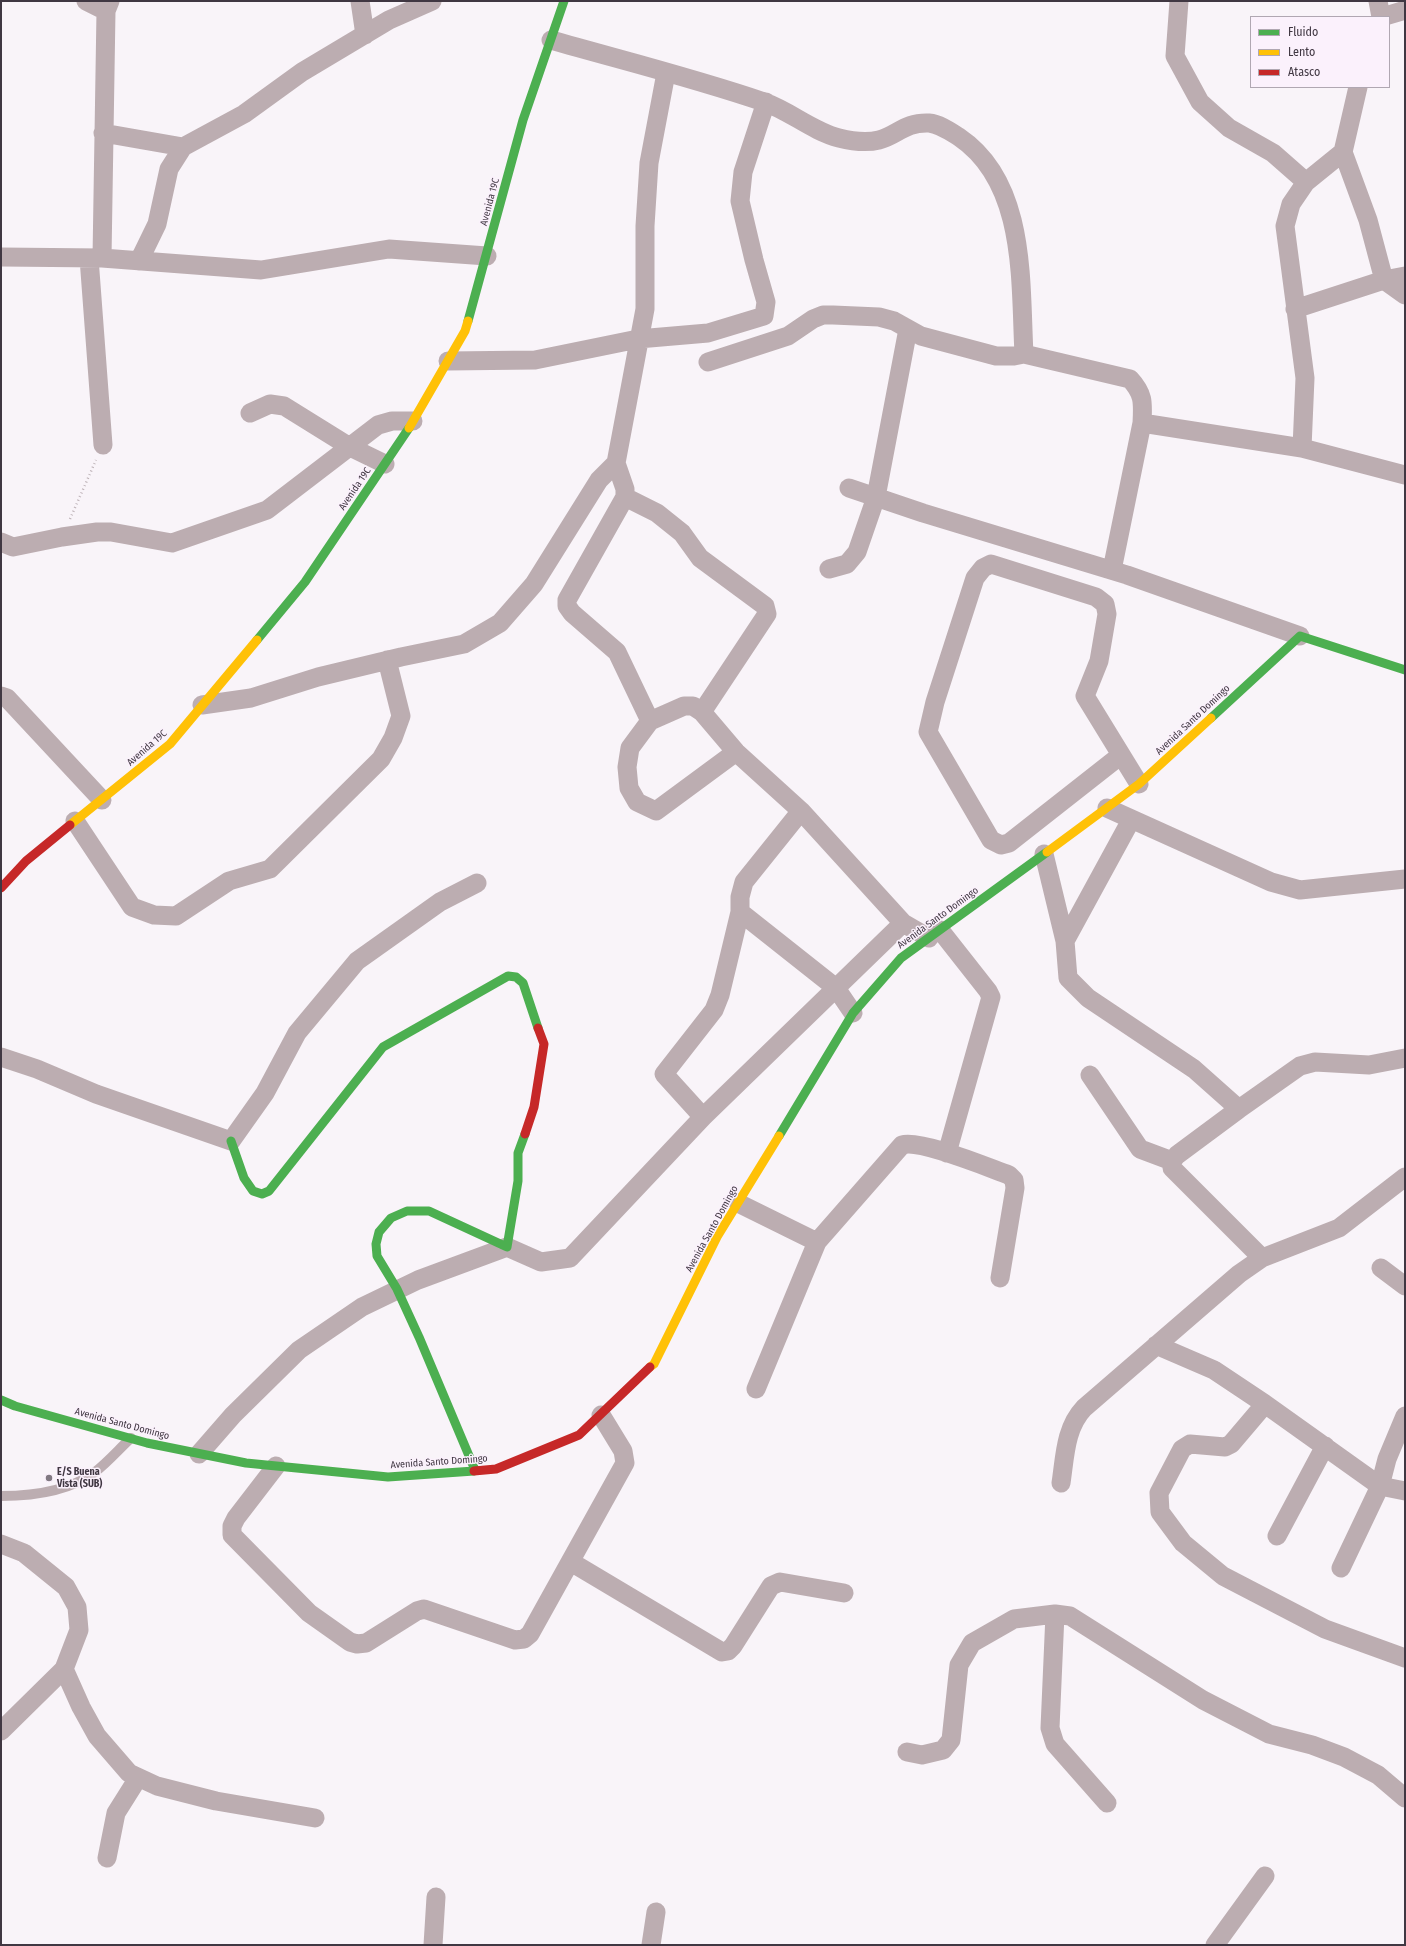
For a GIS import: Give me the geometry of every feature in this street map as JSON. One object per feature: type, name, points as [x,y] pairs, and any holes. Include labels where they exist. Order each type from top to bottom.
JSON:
[{"type":"street","points":[[86,1],[108,6],[103,132],[95,258],[103,445]]},
{"type":"street","points":[[360,1],[365,35]]},
{"type":"street","points":[[140,261],[157,224],[169,169],[183,147],[244,114],[302,72],[389,20],[432,1]]},
{"type":"street","name":"Avenida 19C","points":[[1,888],[26,861],[170,744],[305,582],[413,422],[466,331],[523,120],[564,1]]},
{"type":"street","points":[[1179,1],[1175,56],[1200,102],[1229,128],[1273,153],[1306,182]]},
{"type":"street","points":[[1378,1],[1381,16]]},
{"type":"street","points":[[1384,16],[1405,10]]},
{"type":"street","points":[[551,40],[766,102],[812,128],[839,138],[860,141],[880,140],[907,125],[931,123],[949,130],[968,143],[990,169],[1008,202],[1019,250],[1024,354]]},
{"type":"street","points":[[650,721],[617,652],[572,613],[567,606],[567,600],[626,497],[625,489],[616,463],[638,339],[645,309],[645,226],[649,163],[666,73]]},
{"type":"street","points":[[1358,88],[1343,152],[1368,220],[1384,280],[1405,295]]},
{"type":"street","points":[[448,361],[536,360],[638,339],[708,333],[764,316],[766,302],[740,201],[743,172],[766,102]]},
{"type":"street","points":[[103,132],[183,147]]},
{"type":"street","points":[[1302,448],[1305,378],[1285,226],[1291,204],[1306,182],[1343,152]]},
{"type":"street","points":[[1,257],[95,258],[261,270],[389,249],[487,256]]},
{"type":"street","points":[[1295,310],[1384,280],[1405,276]]},
{"type":"street","points":[[708,362],[788,336],[823,315],[879,317],[894,321],[921,336],[996,356],[1014,356],[1024,354],[1130,379],[1139,389],[1143,401],[1142,423],[1112,570]]},
{"type":"street","points":[[828,569],[847,564],[856,552],[876,498],[908,329]]},
{"type":"street","points":[[250,413],[270,404],[284,406],[350,447],[385,464]]},
{"type":"street","points":[[1,542],[13,547],[62,537],[97,532],[111,532],[172,543],[267,510],[378,425],[392,421],[413,422]]},
{"type":"street","points":[[1142,423],[1302,448],[1405,475]]},
{"type":"street","points":[[202,706],[251,698],[318,677],[387,660],[464,644],[500,623],[534,584],[599,480],[616,463]]},
{"type":"street","points":[[849,488],[876,498],[1112,570],[1300,636],[1405,670]]},
{"type":"street","points":[[626,497],[657,513],[682,533],[700,558],[765,606],[767,614],[702,712]]},
{"type":"street","points":[[1121,755],[1009,842],[1001,846],[991,840],[928,732],[935,702],[974,578],[983,568],[991,564],[1096,596],[1105,604],[1107,614],[1099,661],[1085,696],[1139,784]]},
{"type":"street","name":"Avenida Santo Domingo","points":[[1,1400],[15,1406],[131,1438],[199,1454],[246,1463],[388,1476],[496,1469],[579,1435],[654,1364],[717,1237],[853,1013],[901,958],[1139,784],[1300,636]]},
{"type":"street","points":[[75,821],[132,907],[154,915],[176,916],[228,881],[270,868],[381,759],[394,738],[401,716],[387,660]]},
{"type":"street","points":[[1,696],[7,698],[102,800]]},
{"type":"street","points":[[736,752],[656,811],[637,802],[628,788],[627,767],[630,748],[650,721],[684,706],[693,706],[702,712],[736,752],[801,811],[903,923],[934,934],[988,991],[991,997],[947,1153]]},
{"type":"street","points":[[1107,808],[1271,882],[1300,890],[1405,879]]},
{"type":"street","points":[[702,1116],[664,1074],[714,1010],[720,995],[740,912],[740,897],[744,882],[801,811]]},
{"type":"street","points":[[1065,941],[1131,820]]},
{"type":"street","points":[[1044,854],[1065,941],[1068,978],[1088,998],[1194,1069],[1239,1108]]},
{"type":"street","points":[[231,1141],[265,1093],[297,1033],[357,960],[440,902],[477,883]]},
{"type":"street","points":[[740,912],[836,988],[853,1013]]},
{"type":"street","points":[[475,1470],[419,1337],[397,1289],[377,1256],[376,1244],[379,1232],[390,1218],[407,1211],[429,1211],[541,1262],[570,1258],[702,1116],[903,923]]},
{"type":"street","points":[[231,1141],[244,1178],[253,1191],[262,1194],[269,1191],[383,1047],[508,976],[516,977],[524,983],[544,1044],[534,1107],[518,1153],[518,1181],[507,1247]]},
{"type":"street","points":[[1,1057],[37,1069],[96,1094],[231,1141]]},
{"type":"street","points":[[1262,1258],[1172,1168],[1172,1161],[1177,1155],[1239,1108],[1300,1066],[1315,1062],[1369,1065],[1405,1058]]},
{"type":"street","points":[[1090,1075],[1140,1149],[1172,1161]]},
{"type":"street","points":[[756,1389],[817,1242],[902,1145],[909,1143],[947,1153],[1009,1175],[1014,1180],[1015,1188],[1000,1278]]},
{"type":"street","points":[[1061,1483],[1070,1428],[1076,1417],[1156,1345],[1239,1274],[1262,1258],[1339,1228],[1405,1177]]},
{"type":"street","points":[[738,1203],[817,1242]]},
{"type":"street","points":[[199,1454],[233,1415],[299,1350],[362,1307],[397,1289],[507,1247]]},
{"type":"street","points":[[1381,1268],[1405,1286]]},
{"type":"street","points":[[1156,1345],[1214,1370],[1265,1404],[1380,1486],[1405,1491]]},
{"type":"street","points":[[1265,1404],[1226,1447],[1190,1444],[1182,1449],[1159,1493],[1160,1512],[1183,1543],[1223,1576],[1325,1629],[1405,1658]]},
{"type":"street","points":[[276,1466],[236,1518],[232,1526],[232,1534],[309,1613],[350,1642],[366,1644],[417,1611],[424,1609],[515,1640],[524,1639],[530,1634],[625,1463],[623,1451],[601,1415]]},
{"type":"street","points":[[1341,1568],[1380,1486],[1387,1459],[1405,1416]]},
{"type":"street","points":[[1277,1536],[1325,1446]]},
{"type":"street","points":[[1,1544],[24,1553],[66,1587],[77,1606],[79,1630],[64,1669],[1,1731]]},
{"type":"street","points":[[571,1562],[722,1652],[728,1651],[734,1646],[771,1586],[780,1582],[844,1593]]},
{"type":"street","points":[[1056,1614],[1050,1728],[1056,1744],[1107,1802]]},
{"type":"street","points":[[907,1752],[922,1755],[943,1750],[951,1740],[960,1665],[972,1643],[1014,1619],[1056,1614],[1070,1616],[1203,1700],[1269,1734],[1312,1745],[1344,1757],[1378,1775],[1405,1798]]},
{"type":"street","points":[[64,1669],[81,1708],[97,1736],[129,1773],[157,1786],[216,1802],[315,1818]]},
{"type":"street","points":[[107,1858],[116,1813],[138,1778]]},
{"type":"street","points":[[1215,1945],[1265,1876]]},
{"type":"street","points":[[433,1945],[436,1897]]},
{"type":"street","points":[[651,1945],[656,1912]]},
{"type":"lane","points":[[1,1496],[30,1496],[78,1482],[95,1472],[131,1438]]},
{"type":"path","points":[[62,537],[103,445]]},
{"type":"traffic: fast","points":[[468,321],[523,120],[564,1]]},
{"type":"traffic: fast","points":[[257,640],[305,582],[409,428]]},
{"type":"traffic: fast","points":[[1211,718],[1300,636],[1405,670]]},
{"type":"traffic: fast","points":[[779,1136],[853,1013],[901,958],[1047,852]]},
{"type":"traffic: fast","points":[[231,1141],[244,1178],[253,1191],[262,1194],[269,1191],[383,1047],[508,976],[516,977],[523,983],[538,1028]]},
{"type":"traffic: fast","points":[[475,1470],[419,1337],[397,1289],[377,1256],[376,1244],[379,1232],[391,1218],[407,1211],[429,1211],[507,1247],[518,1181],[518,1153],[525,1134]]},
{"type":"traffic: fast","points":[[1,1400],[15,1406],[147,1443],[246,1463],[388,1477],[474,1471]]},
{"type":"traffic: slow","points":[[409,428],[465,331],[468,321]]},
{"type":"traffic: slow","points":[[70,825],[170,744],[257,640]]},
{"type":"traffic: slow","points":[[1047,852],[1139,784],[1211,718]]},
{"type":"traffic: slow","points":[[650,1367],[654,1364],[717,1237],[779,1136]]},
{"type":"traffic: jam","points":[[1,888],[26,861],[70,825]]},
{"type":"traffic: jam","points":[[525,1134],[534,1107],[544,1044],[538,1028]]},
{"type":"traffic: jam","points":[[474,1471],[496,1469],[579,1435],[650,1367]]},
{"type":"place","name":"E/S Buena Vista (SUB)","points":[[49,1478]]}]
